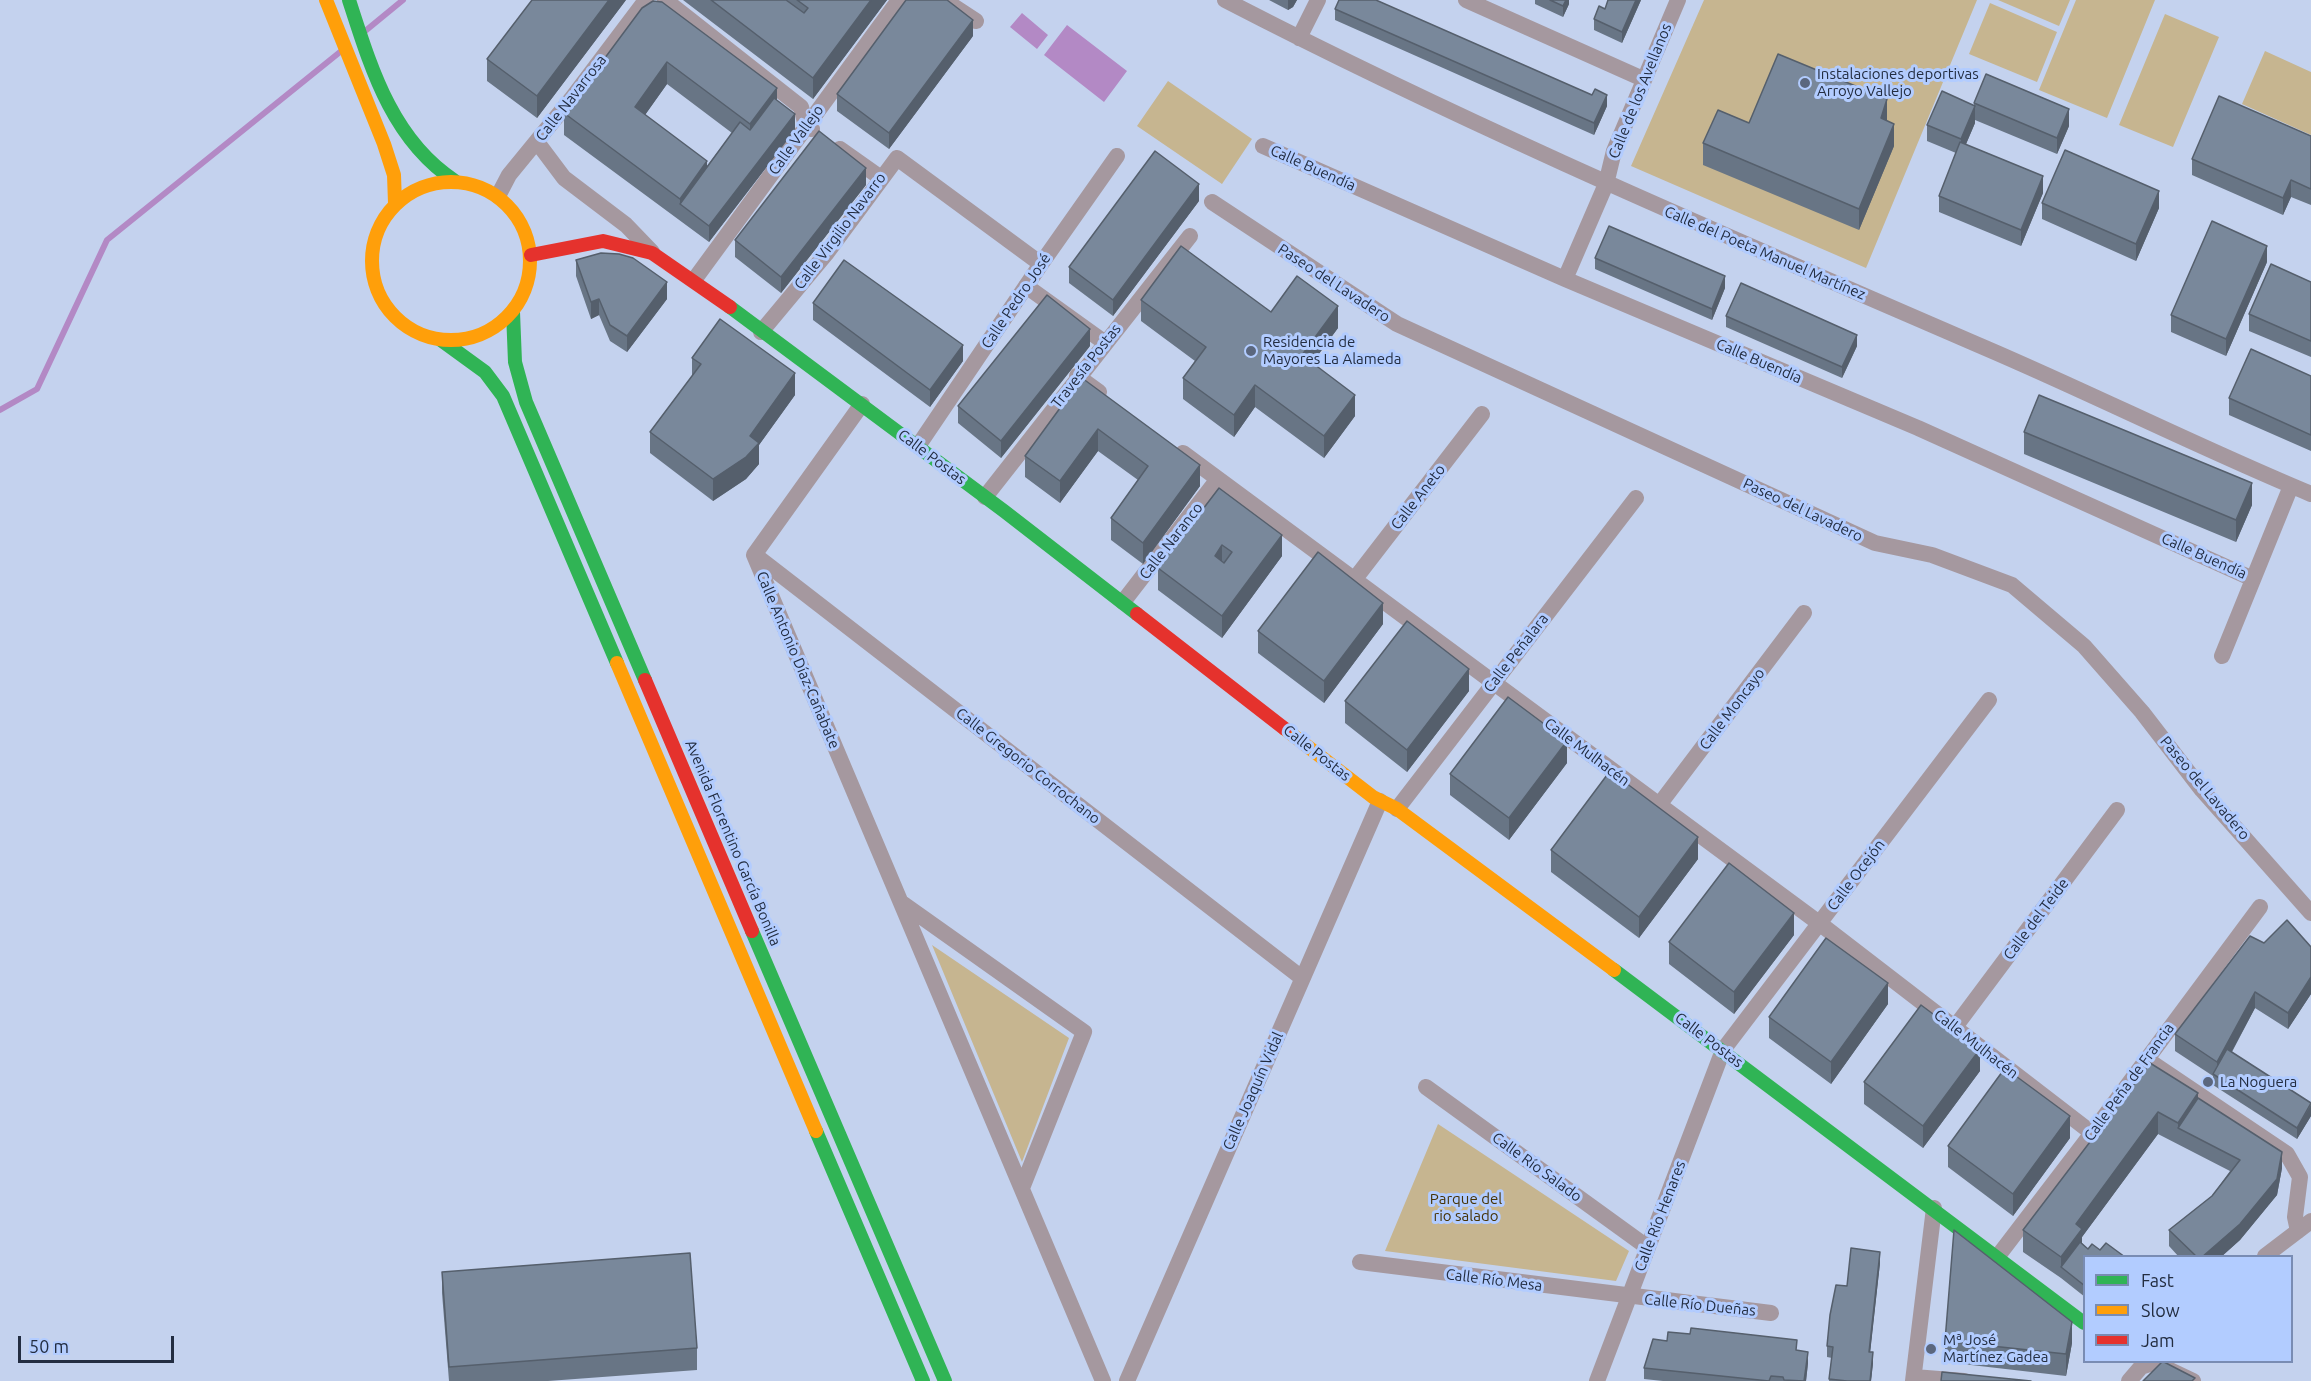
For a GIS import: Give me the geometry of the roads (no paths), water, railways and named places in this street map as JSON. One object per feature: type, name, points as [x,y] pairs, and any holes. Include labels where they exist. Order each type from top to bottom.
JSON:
[{"type":"street","points":[[326,0],[384,144],[394,175],[395,202],[373,244],[373,266],[381,297],[393,314],[418,333],[441,340],[485,372],[503,396],[923,1381]]},
{"type":"street","points":[[348,0],[370,60],[404,132],[429,164],[455,182],[498,196],[518,217],[526,233],[531,255],[528,282],[513,312],[493,327],[471,337],[441,340]]},
{"type":"street","name":"Calle Navarrosa","points":[[498,196],[509,175],[646,0]]},
{"type":"street","points":[[665,0],[801,107],[806,126],[882,178]]},
{"type":"street","name":"Calle Vallejo","points":[[694,280],[899,0]]},
{"type":"street","points":[[944,0],[976,21]]},
{"type":"street","name":"Calle del Poeta Manuel Martínez","points":[[1225,0],[1299,38],[1606,184],[1988,349],[2311,494]]},
{"type":"street","points":[[1299,38],[1318,0]]},
{"type":"street","points":[[1466,0],[1497,6],[1643,79]]},
{"type":"street","name":"Calle de los Avellanos","points":[[1565,279],[1606,184],[1614,151],[1643,79],[1678,0]]},
{"type":"street","points":[[537,142],[564,178],[626,225],[652,253]]},
{"type":"street","name":"Calle Buendía","points":[[1263,146],[1565,279],[1918,428],[2253,579]]},
{"type":"street","name":"Calle Pedro José","points":[[918,446],[971,358],[1026,286],[1117,156]]},
{"type":"street","name":"Calle Virgilio Navarro","points":[[761,332],[831,257],[897,158],[1041,264]]},
{"type":"street","points":[[395,202],[420,188],[455,182]]},
{"type":"street","name":"Paseo del Lavadero","points":[[1212,202],[1397,324],[1875,543],[1932,555],[2012,585],[2084,646],[2142,712],[2202,790],[2311,913]]},
{"type":"street","name":"Travesía Postas","points":[[985,497],[1077,376],[1190,237]]},
{"type":"street","name":"Calle Postas","points":[[531,255],[603,241],[652,253],[694,280],[761,332],[918,446],[1380,801],[1397,809],[1723,1050],[2083,1321]]},
{"type":"street","points":[[1026,286],[1104,342]]},
{"type":"street","name":"Avenida Florentino García Bonilla","points":[[513,312],[515,362],[526,402],[945,1381]]},
{"type":"street","points":[[1077,376],[1108,399]]},
{"type":"street","name":"Calle Antonio Díaz-Cañabate","points":[[862,404],[754,555],[1103,1381]]},
{"type":"street","name":"Calle Aneto","points":[[1354,580],[1482,414]]},
{"type":"street","name":"Calle Mulhacén","points":[[1173,446],[1819,923],[2092,1133]]},
{"type":"street","name":"Calle Naranco","points":[[1123,602],[1218,479]]},
{"type":"street","name":"Calle Buendía","points":[[2222,656],[2291,486]]},
{"type":"street","name":"Calle Peñalara","points":[[1397,809],[1636,498]]},
{"type":"street","name":"Calle Gregorio Corrochano","points":[[754,555],[1302,978]]},
{"type":"street","name":"Calle Moncayo","points":[[1659,805],[1804,613]]},
{"type":"street","name":"Calle Ocejón","points":[[1723,1050],[1989,700]]},
{"type":"street","name":"Calle Joaquín Vidal","points":[[1127,1381],[1380,801]]},
{"type":"street","name":"Calle del Teide","points":[[1954,1027],[2117,810]]},
{"type":"street","points":[[901,903],[1084,1032],[1022,1188]]},
{"type":"street","name":"Calle Peña de Francia","points":[[1998,1256],[2260,907]]},
{"type":"street","name":"Calle Río Henares","points":[[1597,1381],[1723,1050]]},
{"type":"street","points":[[2146,1059],[2287,1154],[2300,1177],[2295,1217],[2304,1226],[2268,1255]]},
{"type":"street","name":"Calle Río Salado","points":[[1426,1087],[1647,1247]]},
{"type":"street","points":[[1934,1208],[1914,1379],[1964,1381]]},
{"type":"street","name":"Calle Río Mesa","points":[[1360,1262],[1629,1297]]},
{"type":"street","name":"Calle Río Dueñas","points":[[1629,1297],[1771,1313]]},
{"type":"street","points":[[2129,1381],[2147,1363],[2193,1381]]},
{"type":"waterway","points":[[364,32],[403,0]]},
{"type":"waterway","points":[[0,410],[37,389],[107,240],[340,52]]},
{"type":"place","name":"Instalaciones deportivas Arroyo Vallejo","points":[[1805,83]]},
{"type":"place","name":"Residencia de Mayores La Alameda","points":[[1251,351]]},
{"type":"place","name":"La Noguera","points":[[2208,1082]]},
{"type":"place","name":"Mª José Martínez Gadea","points":[[1931,1349]]},
{"type":"park label","name":"Parque del rio salado","points":[[1466,1208]]}]
